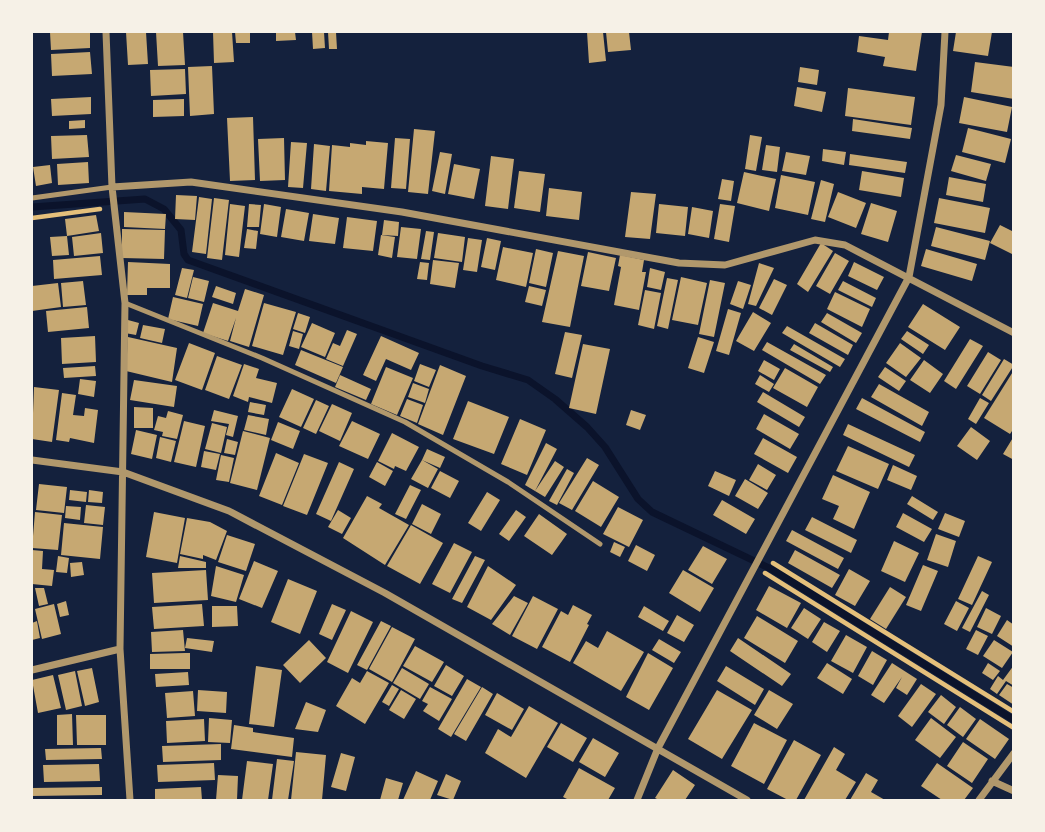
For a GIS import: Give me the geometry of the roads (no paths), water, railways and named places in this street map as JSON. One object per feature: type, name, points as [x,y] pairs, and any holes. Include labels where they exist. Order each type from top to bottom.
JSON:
[{"type":"street","points":[[106,32],[113,190],[125,303],[120,649],[130,800]]},
{"type":"street","points":[[637,800],[658,748],[909,276],[941,105],[945,32]]},
{"type":"street","points":[[113,190],[205,184],[402,212],[680,263],[725,265],[815,240],[845,245],[909,276],[1013,333]]},
{"type":"street","points":[[32,460],[123,472],[241,517],[385,593],[747,800]]},
{"type":"street","points":[[32,670],[120,649]]},
{"type":"street","points":[[979,800],[1013,753]]},
{"type":"street","points":[[992,781],[1013,791]]},
{"type":"lane","points":[[32,198],[113,190]]},
{"type":"lane","points":[[125,303],[262,358],[405,422],[508,482],[600,544]]},
{"type":"waterway","points":[[32,207],[145,199],[164,209],[181,230],[184,254],[188,260],[482,366],[528,380],[587,427],[605,447],[638,499],[652,512],[773,570],[1014,720]]}]
